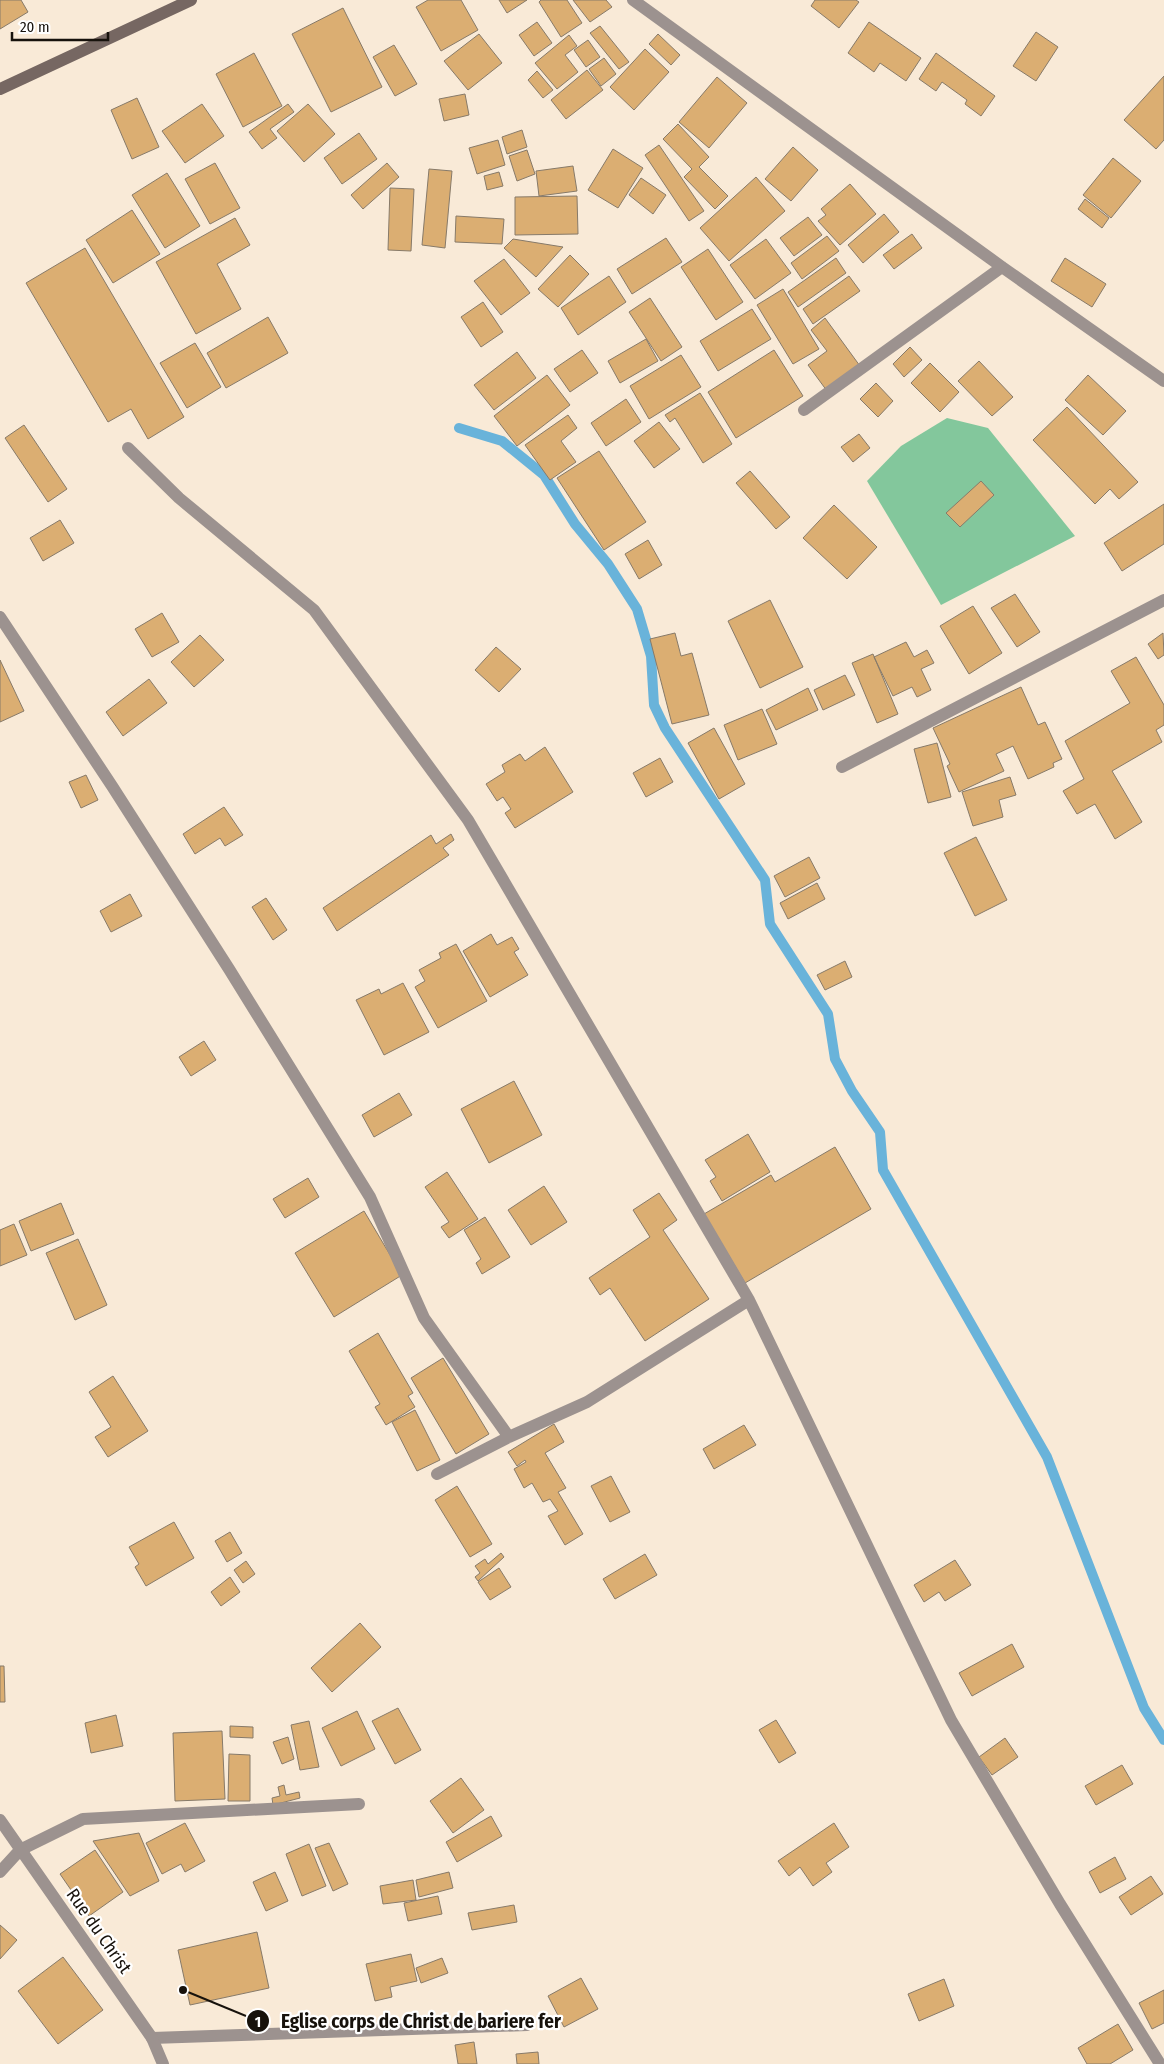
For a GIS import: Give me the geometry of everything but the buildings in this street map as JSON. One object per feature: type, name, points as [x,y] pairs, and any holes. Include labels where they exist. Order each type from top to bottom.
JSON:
[{"type":"street","points":[[0,89],[191,0]]},
{"type":"street","points":[[633,0],[1002,267],[1164,381]]},
{"type":"street","points":[[804,410],[1002,267]]},
{"type":"street","points":[[128,448],[179,498],[314,610],[468,820],[749,1300],[951,1720],[1060,1904],[1160,2064]]},
{"type":"street","points":[[842,767],[1164,600]]},
{"type":"street","points":[[0,617],[112,786],[229,969],[370,1197],[424,1318],[509,1437]]},
{"type":"street","points":[[437,1474],[509,1437],[587,1402],[749,1300]]},
{"type":"street","points":[[0,1872],[20,1850],[82,1819],[359,1804]]},
{"type":"street","name":"Rue du Christ","points":[[0,1820],[152,2038],[163,2064]]},
{"type":"street","points":[[152,2038],[527,2025]]},
{"type":"green space","points":[[947,418],[988,428],[1075,536],[941,605],[867,481],[901,446]]},
{"type":"waterway","points":[[459,428],[502,441],[544,475],[575,524],[608,564],[637,609],[651,656],[654,705],[665,728],[765,880],[770,924],[828,1014],[835,1059],[852,1091],[880,1132],[883,1170],[1047,1457],[1144,1708],[1164,1740]]},
{"type":"place","name":"Eglise corps de Christ de bariere fer","points":[[183,1990]]}]
